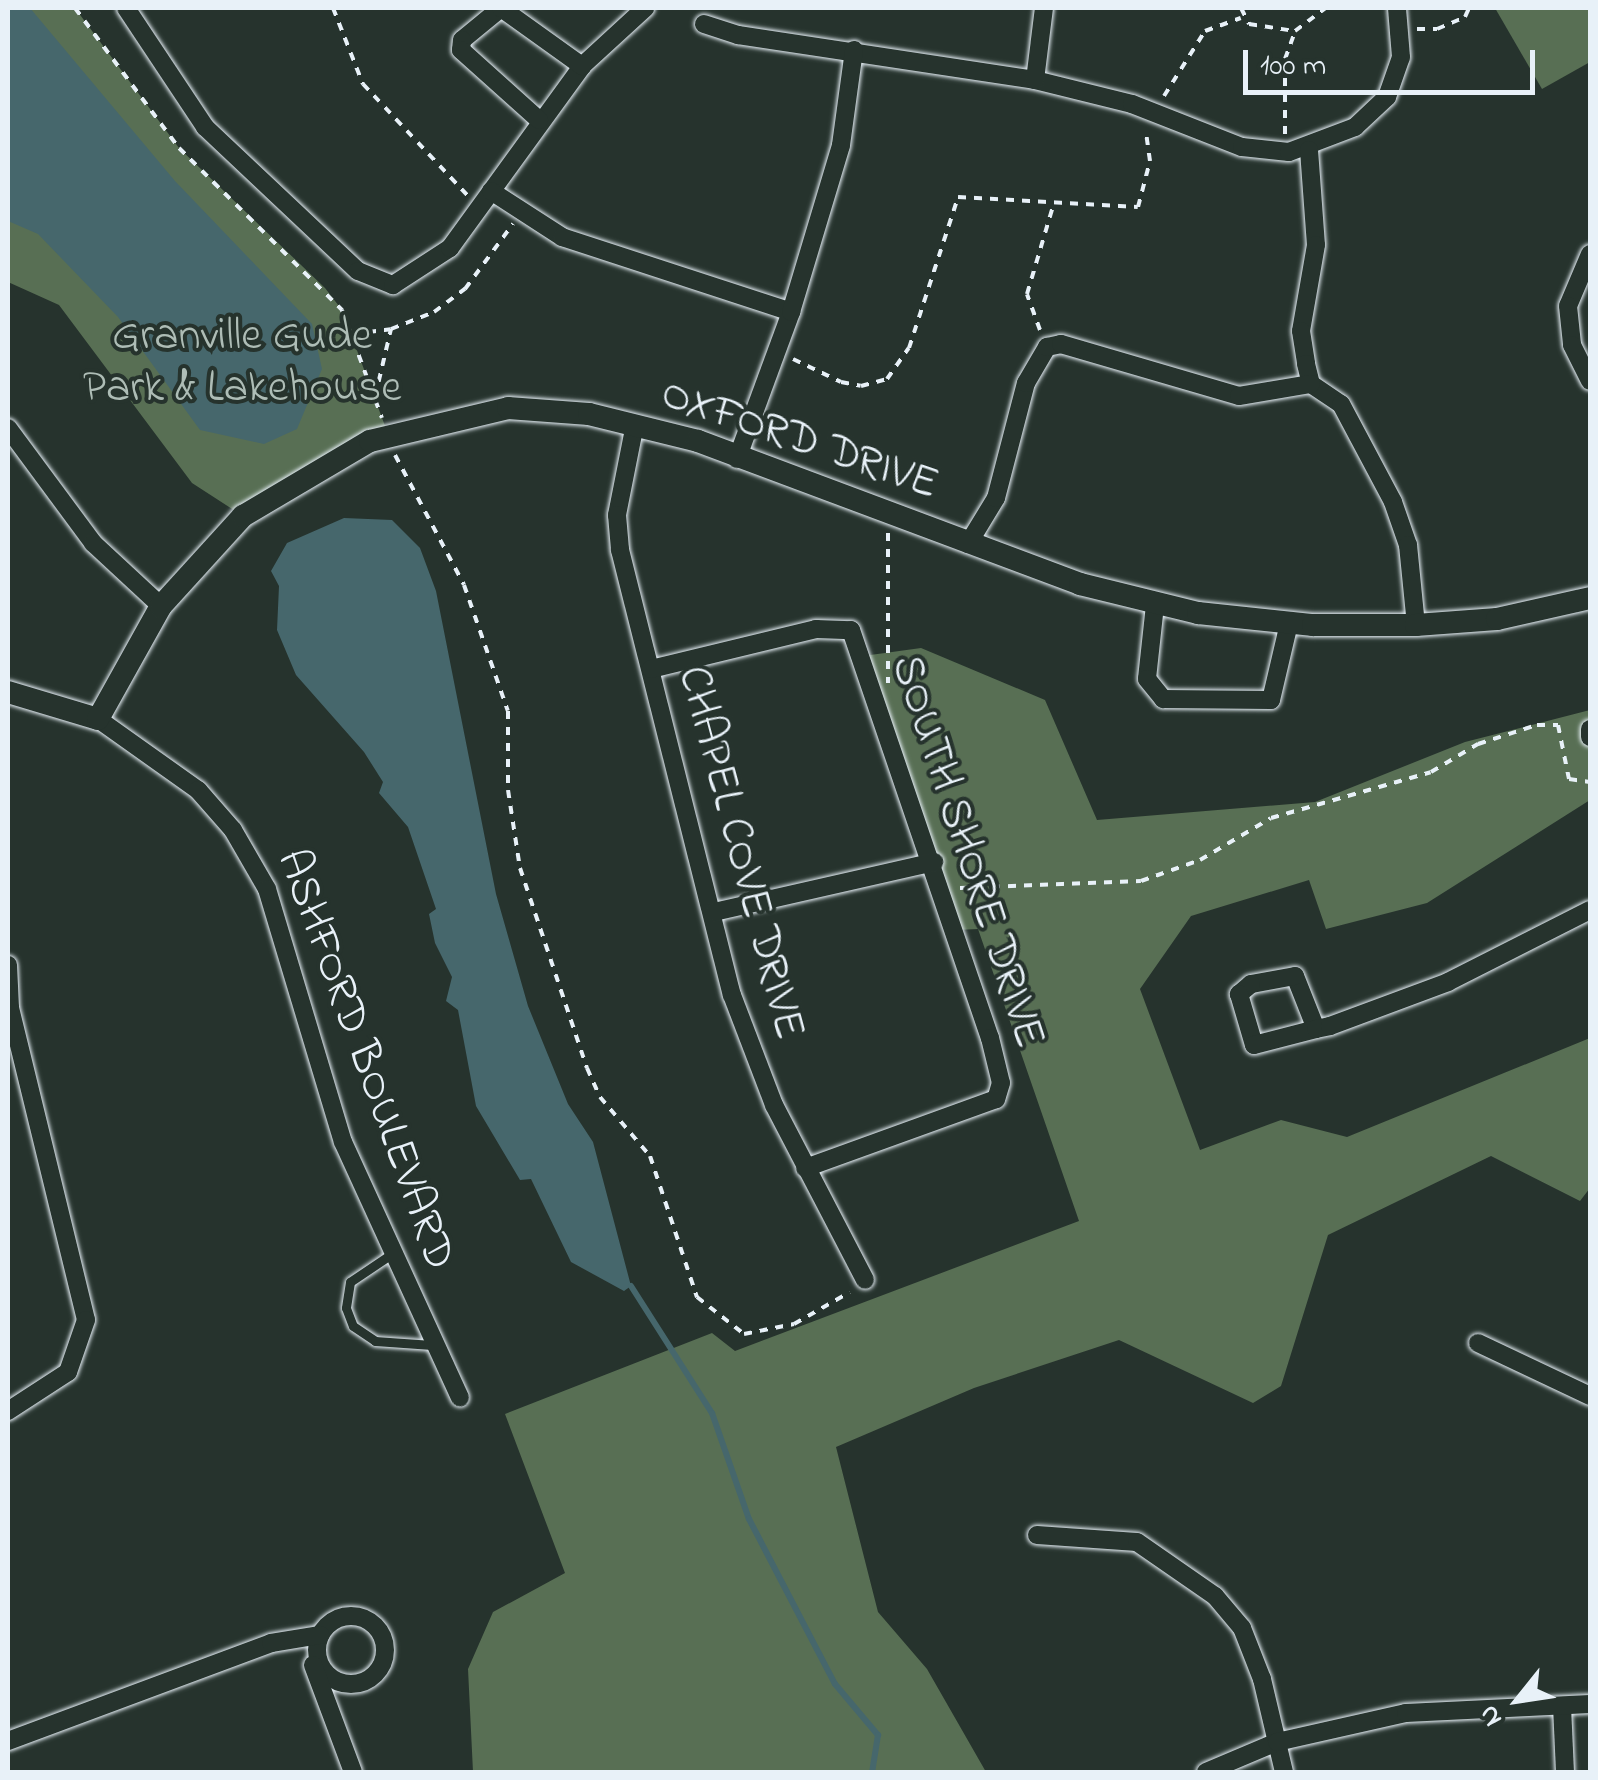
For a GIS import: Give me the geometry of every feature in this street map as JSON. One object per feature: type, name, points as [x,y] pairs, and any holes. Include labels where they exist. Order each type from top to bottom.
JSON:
[{"type":"street","points":[[126,8],[195,116],[376,282],[393,285],[416,275],[450,248],[539,120],[582,66],[644,8]]},
{"type":"street","points":[[539,120],[461,50],[462,40],[501,8],[582,66]]},
{"type":"street","points":[[1035,80],[1044,8]]},
{"type":"street","points":[[704,24],[1035,80],[1156,112],[1213,139],[1286,152],[1308,150],[1355,127],[1388,96],[1399,72],[1401,29],[1396,8]]},
{"type":"street","points":[[737,459],[791,312],[841,146],[854,50]]},
{"type":"street","points":[[1308,150],[1316,245],[1301,331],[1311,384]]},
{"type":"street","points":[[490,191],[562,236],[791,312]]},
{"type":"street","points":[[1590,254],[1571,288],[1568,313],[1572,345],[1590,382]]},
{"type":"street","points":[[968,544],[996,498],[1026,383],[1047,348],[1061,344],[1239,396],[1311,384],[1341,404],[1384,481],[1408,545],[1416,625]]},
{"type":"street","name":"OXFORD DRIVE","points":[[98,720],[161,606],[254,508],[332,459],[388,434],[508,408],[558,409],[635,424],[968,544],[1155,605],[1289,623],[1416,625],[1513,616],[1590,598]]},
{"type":"street","name":"CHAPEL COVE DRIVE","points":[[635,424],[617,527],[739,1020],[805,1168],[865,1280]]},
{"type":"street","points":[[8,428],[92,543],[161,606]]},
{"type":"street","points":[[1155,605],[1147,680],[1163,698],[1271,700],[1289,623]]},
{"type":"street","name":"SOUTH SHORE DRIVE","points":[[652,669],[847,628],[858,642],[882,711],[996,1059],[1001,1093],[993,1101],[805,1168]]},
{"type":"street","name":"ASHFORD BOULEVARD","points":[[8,692],[98,720],[198,790],[260,875],[280,920],[343,1142],[390,1255],[460,1398]]},
{"type":"street","points":[[1590,728],[1590,738]]},
{"type":"street","points":[[714,912],[934,862]]},
{"type":"street","points":[[1316,1030],[1295,976],[1285,974],[1239,994],[1254,1046],[1316,1030],[1448,982],[1590,910]]},
{"type":"street","points":[[8,965],[9,1007],[86,1320],[68,1372],[8,1411]]},
{"type":"street","points":[[1478,1343],[1590,1396]]},
{"type":"street","points":[[1037,1534],[1137,1542],[1216,1596],[1242,1628],[1284,1772]]},
{"type":"street","points":[[8,1741],[282,1641],[320,1635]]},
{"type":"street","points":[[282,1641],[308,1656],[354,1772]]},
{"type":"street","points":[[1206,1772],[1277,1742],[1406,1713],[1505,1703],[1590,1704]]},
{"type":"street","points":[[1562,1706],[1566,1772]]},
{"type":"lane","points":[[390,1255],[350,1282],[346,1308],[353,1326],[375,1342],[432,1345]]},
{"type":"path","points":[[75,8],[148,112],[326,288],[352,334],[388,434],[464,586],[508,711],[508,790],[520,868],[587,1068],[600,1098],[650,1156],[697,1297],[732,1330],[768,1333],[829,1308],[865,1280]]},
{"type":"path","points":[[333,8],[364,84],[479,208]]},
{"type":"path","points":[[1241,8],[1241,18]]},
{"type":"path","points":[[1286,152],[1284,59],[1295,31],[1325,8]]},
{"type":"path","points":[[1401,29],[1436,29],[1465,17],[1469,8]]},
{"type":"path","points":[[778,351],[841,382],[861,386],[887,379],[909,348],[958,197],[983,194],[1054,206],[1138,207],[1150,161],[1144,135],[1205,31],[1241,18],[1295,31]]},
{"type":"path","points":[[1047,348],[1027,294],[1054,206]]},
{"type":"path","points":[[352,334],[390,328],[434,312],[466,290],[521,211]]},
{"type":"path","points":[[374,398],[390,328]]},
{"type":"path","points":[[882,711],[893,662],[886,628],[890,514]]},
{"type":"path","points":[[942,888],[1141,880],[1200,860],[1272,818],[1430,772],[1478,744],[1537,726],[1558,726],[1569,779],[1590,782]]},
{"type":"green space","name":"Granville Gude Park & Lakehouse","points":[[8,8],[75,8],[179,148],[325,288],[342,310],[388,434],[243,516],[192,483],[59,305],[8,282]]},
{"type":"green space","points":[[1495,8],[1590,8],[1590,62],[1542,89]]},
{"type":"green space","points":[[921,648],[1045,700],[1097,820],[1315,802],[1465,742],[1590,710],[1590,800],[1427,903],[1326,929],[1309,880],[1191,916],[1140,989],[1200,1150],[1281,1120],[1347,1137],[1590,1038],[1590,1188],[1580,1201],[1491,1156],[1328,1235],[1281,1386],[1253,1403],[1119,1340],[974,1388],[836,1447],[878,1612],[927,1669],[986,1772],[473,1772],[468,1669],[493,1612],[565,1573],[505,1414],[712,1333],[735,1351],[1079,1221],[978,929],[956,930],[863,656]]},
{"type":"water","name":"Granville Gude Park & Lakehouse","points":[[8,8],[30,8],[175,181],[312,324],[322,369],[297,429],[264,444],[200,430],[118,317],[38,234],[8,221]]},
{"type":"water","points":[[344,518],[392,520],[420,548],[436,591],[496,894],[528,1006],[568,1104],[593,1142],[631,1286],[624,1291],[571,1262],[531,1179],[520,1180],[476,1106],[458,1010],[446,1001],[452,977],[435,943],[429,914],[436,909],[408,827],[379,793],[383,782],[364,752],[296,675],[277,630],[279,586],[271,571],[287,543]]},
{"type":"waterway","points":[[631,1286],[712,1413],[749,1519],[835,1684],[878,1735],[872,1772]]}]
